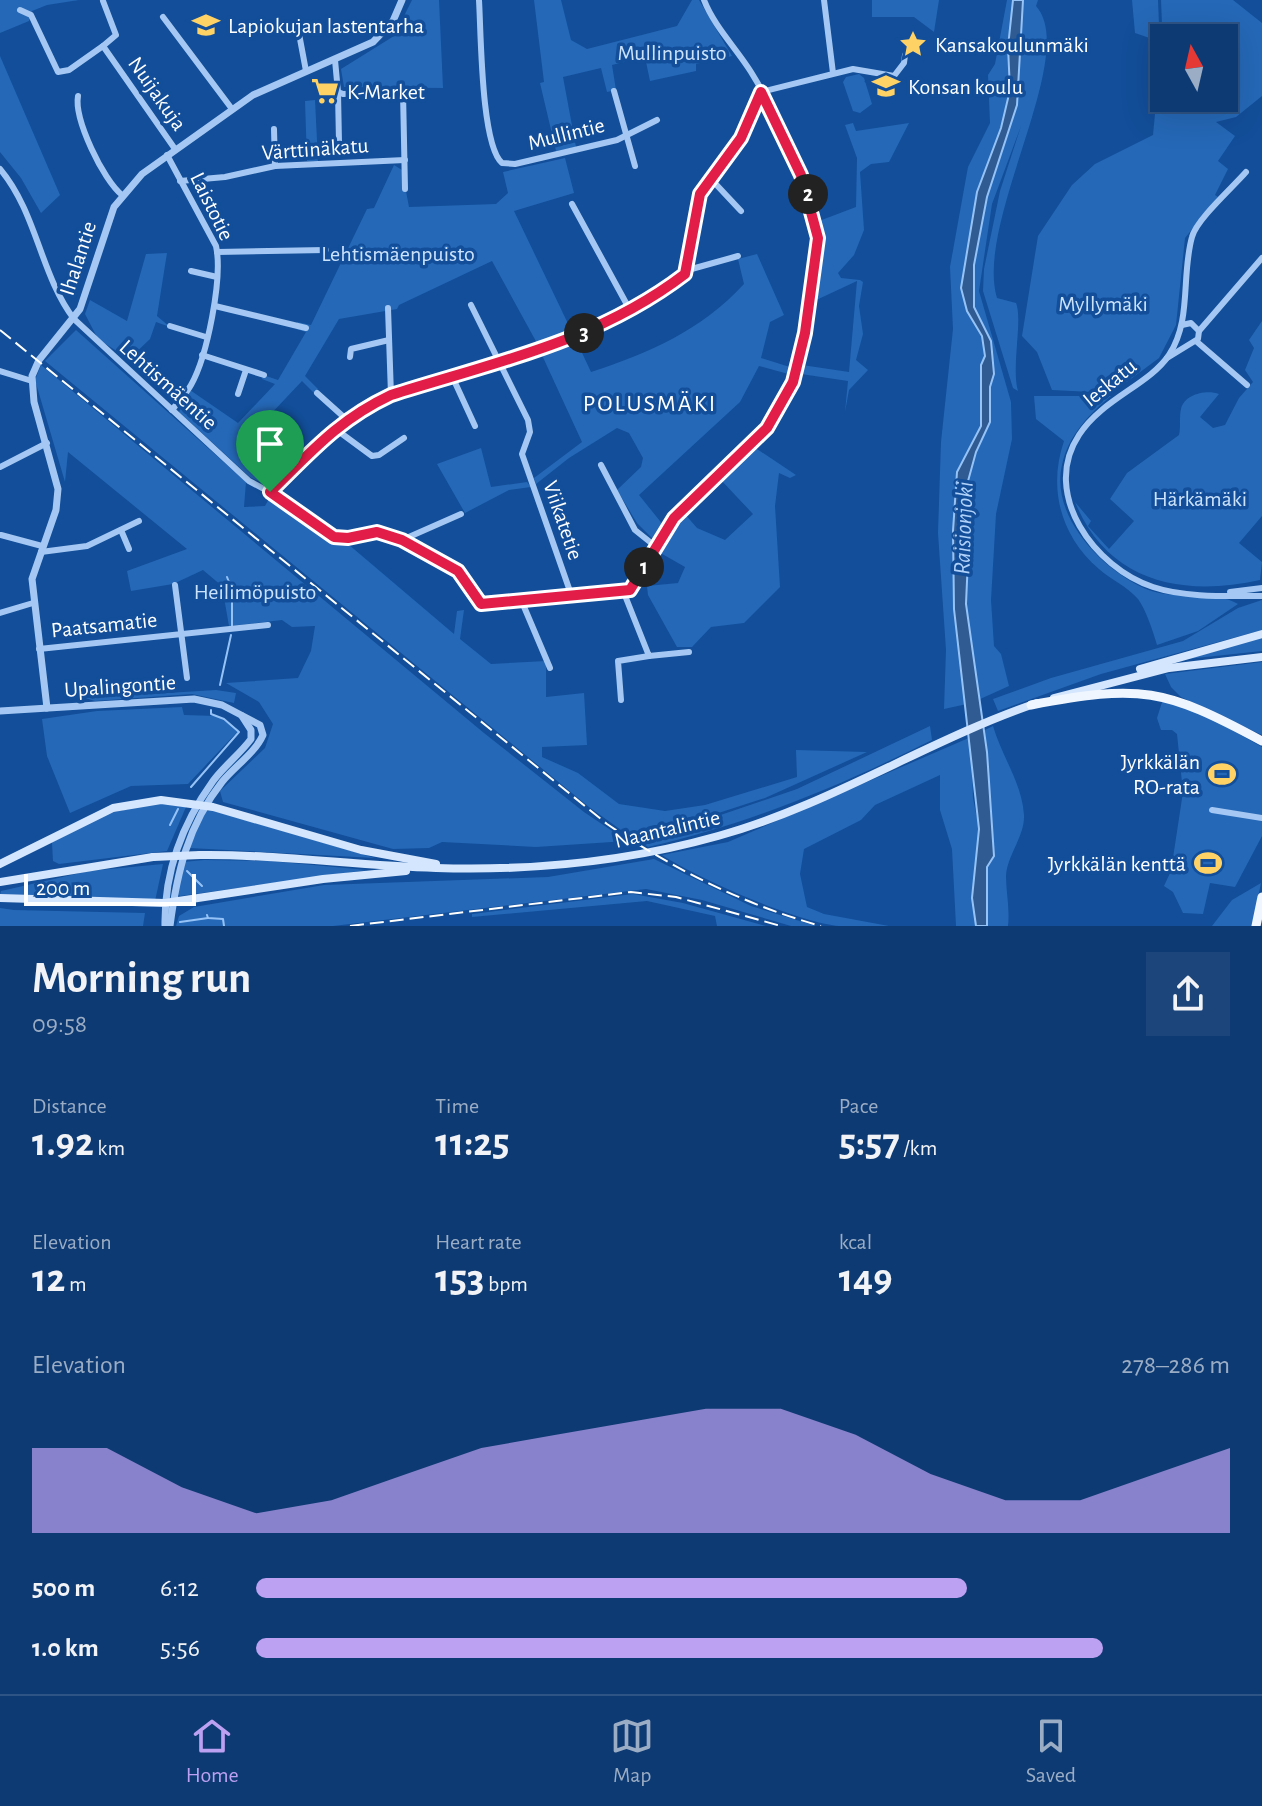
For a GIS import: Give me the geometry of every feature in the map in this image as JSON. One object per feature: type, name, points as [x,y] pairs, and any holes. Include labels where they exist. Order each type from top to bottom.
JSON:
[{"type":"main road","points":[[1098,684],[1262,634]]},
{"type":"main road","name":"Naantalintie","points":[[0,885],[50,873],[153,857],[200,855],[266,856],[464,869],[529,868],[603,861],[719,836],[805,805],[1001,716],[1098,684],[1169,668],[1262,657]]},
{"type":"main road","points":[[1031,705],[1103,692],[1150,693],[1186,703],[1262,741]]},
{"type":"main road","points":[[0,864],[125,804],[161,800],[202,805],[361,850],[464,869]]},
{"type":"main road","points":[[0,898],[169,903],[336,877],[435,868]]},
{"type":"main road","points":[[1256,926],[1262,897]]},
{"type":"street","name":"Ihalantie","points":[[32,381],[36,364],[74,319],[89,286],[108,222],[122,195],[175,149],[265,88],[335,60],[379,38],[393,21],[402,0]]},
{"type":"street","name":"Mullintie","points":[[479,0],[487,116],[498,160],[515,164],[617,140],[652,126],[657,120]]},
{"type":"street","points":[[550,668],[522,602],[624,593],[632,588],[655,546],[684,507],[773,421],[793,382],[801,352],[818,238],[801,175],[761,92],[704,0]]},
{"type":"street","points":[[824,0],[833,73]]},
{"type":"street","points":[[103,1],[116,35],[103,46]]},
{"type":"street","name":"Nuijakuja","points":[[20,10],[31,15],[58,72],[69,70],[103,46],[175,149]]},
{"type":"street","points":[[163,17],[232,109]]},
{"type":"street","points":[[297,23],[306,71]]},
{"type":"street","points":[[761,92],[861,69],[894,76],[904,63],[905,55]]},
{"type":"street","points":[[335,60],[339,143]]},
{"type":"street","points":[[614,91],[635,166]]},
{"type":"street","points":[[338,92],[351,95],[403,92],[405,189]]},
{"type":"street","points":[[688,270],[698,199],[741,138],[761,92]]},
{"type":"street","points":[[78,96],[80,119],[107,180],[122,195]]},
{"type":"street","points":[[274,129],[275,166]]},
{"type":"street","name":"Laistotie","points":[[167,155],[217,252],[215,306],[202,355],[191,386],[172,410]]},
{"type":"street","name":"Värttinäkatu","points":[[180,181],[225,177],[275,166],[405,160]]},
{"type":"street","name":"Lehtismäentie","points":[[0,169],[24,205],[59,298],[74,319],[249,481],[334,537],[348,538],[377,532],[402,540],[458,571],[481,604],[522,602]]},
{"type":"street","name":"Ieskatu","points":[[1246,172],[1193,234],[1182,325],[1167,358],[1103,406],[1086,426],[1067,458],[1066,494],[1084,532],[1120,570],[1158,589],[1262,596]]},
{"type":"street","points":[[711,179],[741,211]]},
{"type":"street","points":[[572,204],[631,312]]},
{"type":"street","points":[[217,252],[326,250]]},
{"type":"street","points":[[270,492],[334,428],[391,395],[574,338],[631,312],[688,270],[738,256]]},
{"type":"street","points":[[1167,358],[1196,341],[1199,331],[1262,258]]},
{"type":"street","points":[[191,271],[217,277]]},
{"type":"street","points":[[471,305],[500,361]]},
{"type":"street","points":[[215,306],[306,328]]},
{"type":"street","points":[[388,308],[391,395]]},
{"type":"street","points":[[1182,325],[1191,323],[1199,331]]},
{"type":"street","points":[[170,326],[206,337]]},
{"type":"street","points":[[350,357],[351,349],[356,346],[389,340]]},
{"type":"street","points":[[1196,341],[1247,385]]},
{"type":"street","points":[[202,355],[264,375]]},
{"type":"street","name":"Viikatetie","points":[[500,361],[530,424],[522,454],[572,597]]},
{"type":"street","points":[[238,394],[246,370]]},
{"type":"street","points":[[0,371],[32,381],[58,495],[33,572],[33,603],[47,708]]},
{"type":"street","points":[[452,376],[475,426]]},
{"type":"street","points":[[317,393],[346,419]]},
{"type":"street","points":[[334,428],[372,456],[379,455],[404,438]]},
{"type":"street","points":[[280,432],[305,458]]},
{"type":"street","points":[[0,467],[47,443]]},
{"type":"street","points":[[601,465],[635,530],[655,546]]},
{"type":"street","points":[[402,540],[461,514]]},
{"type":"street","points":[[1,535],[41,549],[87,546],[139,521]]},
{"type":"street","points":[[121,530],[129,549]]},
{"type":"street","points":[[175,585],[187,678]]},
{"type":"street","name":"Ieskatu","points":[[1219,593],[1262,588]]},
{"type":"street","points":[[624,593],[649,656]]},
{"type":"street","points":[[0,613],[33,603]]},
{"type":"street","name":"Paatsamatie","points":[[39,649],[268,625]]},
{"type":"street","points":[[621,700],[618,661],[689,652]]},
{"type":"street","name":"Upalingontie","points":[[0,711],[194,699],[214,702],[240,715],[251,730],[254,743],[202,805]]},
{"type":"street","points":[[168,926],[169,903],[181,860],[202,805]]},
{"type":"street","points":[[1212,810],[1262,818]]},
{"type":"green space","points":[[0,0],[79,0],[47,5],[32,11],[29,21],[0,33]]},
{"type":"green space","points":[[412,0],[439,0],[443,88],[344,87],[341,69],[394,36]]},
{"type":"green space","name":"Mullinpuisto","points":[[534,0],[561,0],[571,40],[587,49],[677,26],[692,0],[699,0],[732,56],[696,64],[696,71],[650,81],[645,57],[612,65],[616,90],[607,92],[601,68],[563,77],[576,147],[556,151],[540,83],[544,82]]},
{"type":"green space","points":[[872,0],[939,0],[934,32],[914,17],[872,17]]},
{"type":"green space","points":[[1007,0],[1013,0],[1008,47],[1010,90],[1001,128],[977,192],[961,288],[967,311],[982,336],[985,356],[981,366],[981,426],[957,472],[953,531],[954,609],[967,704],[944,709],[946,650],[938,533],[941,442],[953,329],[950,267],[968,167],[990,123],[988,75],[995,64]]},
{"type":"green space","points":[[1023,0],[1038,0],[1036,6],[1046,29],[1045,62],[1000,227],[994,266],[997,298],[1016,303],[1018,311],[1018,391],[1013,388],[983,291],[984,269],[1000,191],[1021,126],[992,204],[979,291],[1011,402],[1012,439],[996,514],[991,600],[994,646],[1001,654],[1009,686],[978,700],[966,604],[969,536],[965,525],[965,492],[976,452],[990,422],[990,387],[994,374],[991,340],[974,307],[974,265],[987,197],[1017,105]]},
{"type":"green space","points":[[1132,0],[1158,0],[1159,24],[1150,24],[1150,38],[1135,33]]},
{"type":"green space","name":"Myllymäki","points":[[1161,0],[1233,0],[1262,23],[1262,96],[1236,117],[1216,122],[1235,136],[1218,161],[1228,169],[1215,195],[1218,197],[1185,238],[1176,325],[1159,358],[1112,393],[1052,390],[1037,352],[1022,336],[1038,236],[1072,185],[1095,164],[1153,135],[1155,114],[1158,112],[1238,112],[1238,24],[1162,24]]},
{"type":"green space","points":[[0,56],[60,195],[41,213],[21,178],[0,152]]},
{"type":"green space","points":[[859,74],[864,78],[872,104],[860,113],[853,111],[843,82],[846,77]]},
{"type":"green space","points":[[315,100],[318,161],[307,161],[305,101]]},
{"type":"green space","points":[[853,123],[856,131],[909,123],[889,162],[871,164],[860,172],[864,230],[854,255],[838,273],[841,278],[863,282],[859,306],[863,334],[856,360],[868,370],[849,390],[845,412],[848,381],[801,374],[802,365],[849,372],[857,281],[812,302],[822,249],[819,221],[856,207],[857,158],[845,125]]},
{"type":"green space","name":"Lehtismäenpuisto","points":[[565,158],[574,193],[514,211],[573,334],[538,345],[492,261],[399,305],[397,309],[339,319],[305,376],[318,389],[314,393],[302,381],[268,417],[279,429],[276,432],[264,421],[246,440],[281,470],[268,486],[250,477],[179,412],[190,390],[238,423],[275,384],[262,379],[263,375],[278,380],[306,332],[296,329],[297,322],[311,325],[367,209],[374,208],[394,165],[402,170],[409,207],[496,204],[508,193],[503,172]]},
{"type":"green space","points":[[167,253],[157,316],[170,327],[156,322],[150,339],[129,359],[98,339],[85,314],[90,300],[127,321],[146,254]]},
{"type":"green space","points":[[757,254],[784,315],[770,322],[761,358],[793,368],[792,375],[759,366],[740,402],[639,495],[664,526],[657,543],[637,523],[617,490],[641,467],[643,458],[629,433],[617,428],[569,458],[536,484],[534,478],[582,442],[541,353],[577,342],[591,372],[654,348],[692,327],[728,300],[744,284],[738,259]]},
{"type":"green space","name":"Härkämäki","points":[[1262,321],[1262,516],[1239,543],[1262,562],[1260,580],[1231,585],[1176,584],[1151,578],[1128,567],[1107,551],[1089,529],[1075,502],[1091,521],[1088,526],[1109,549],[1134,521],[1110,499],[1127,473],[1179,435],[1181,409],[1191,396],[1219,394],[1200,417],[1213,428],[1225,425],[1239,398],[1253,382],[1245,370],[1254,348],[1249,340]]},
{"type":"green space","points":[[76,330],[246,482],[244,507],[265,506],[270,497],[323,534],[348,544],[454,634],[457,611],[464,610],[460,639],[491,664],[546,661],[546,697],[584,693],[587,745],[542,747],[542,757],[578,773],[619,804],[665,811],[705,805],[797,777],[796,750],[867,752],[765,798],[635,840],[589,807],[45,361]]},
{"type":"green space","name":"Heilimöpuisto","points":[[41,365],[484,733],[584,812],[627,841],[536,847],[442,842],[429,848],[393,849],[223,802],[220,791],[265,748],[273,724],[259,702],[226,683],[298,678],[311,651],[315,626],[292,627],[282,620],[229,626],[222,586],[203,570],[173,584],[131,591],[127,571],[187,549],[68,452],[65,482],[35,380]]},
{"type":"green space","points":[[1034,396],[1111,396],[1080,426],[1065,454],[1060,484],[1072,522],[1097,555],[1129,580],[1157,593],[1218,597],[1238,604],[1198,631],[1157,645],[1138,599],[1086,556],[1067,526],[1061,510],[1057,476],[1064,441],[1036,419]]},
{"type":"green space","points":[[754,447],[796,475],[790,478],[779,473],[775,506],[780,587],[744,623],[711,627],[692,647],[677,647],[648,595],[647,586],[678,583],[685,567],[657,551],[674,518],[684,513],[697,528],[725,540],[753,514],[720,479]]},
{"type":"green space","points":[[481,448],[491,487],[527,482],[531,487],[509,490],[465,513],[437,464]]},
{"type":"green space","points":[[1262,600],[1262,630],[1101,674],[998,711],[993,699],[1051,678],[1183,641],[1238,608]]},
{"type":"green space","points":[[1262,637],[1262,651],[1187,659]]},
{"type":"green space","points":[[1262,662],[1262,735],[1181,697],[1171,687],[1165,674]]},
{"type":"green space","points":[[216,690],[236,693],[234,703],[192,694],[95,701],[85,698]]},
{"type":"green space","points":[[1163,699],[1209,717],[1262,747],[1262,836],[1235,887],[1210,883],[1203,914],[1183,913],[1173,892],[1164,886],[1171,871],[1183,792],[1177,734],[1172,730],[1161,730],[1157,718]]},
{"type":"green space","points":[[182,707],[184,715],[217,716],[239,730],[188,784],[131,786],[70,813],[47,756],[42,719],[97,711]]},
{"type":"green space","points":[[930,726],[932,740],[793,802],[685,838],[648,847],[641,842],[797,789]]},
{"type":"green space","points":[[993,726],[1020,792],[1024,815],[1022,830],[1007,868],[1008,926],[987,926],[987,867],[994,856],[983,731]]},
{"type":"green space","points":[[971,737],[973,798],[979,829],[972,898],[976,926],[956,926],[952,849],[940,810],[940,775],[875,805],[861,820],[804,849],[800,874],[807,907],[824,914],[889,926],[839,926],[799,917],[723,887],[662,855],[728,842]]},
{"type":"green space","points":[[155,803],[186,807],[167,851],[59,864],[53,861],[52,842],[110,813]]},
{"type":"green space","points":[[206,811],[375,858],[189,848]]},
{"type":"green space","points":[[654,859],[751,906],[816,926],[791,926],[702,900],[646,889],[333,926],[176,926],[179,916],[194,907],[324,885],[548,877]]},
{"type":"green space","points":[[270,861],[367,870],[180,896],[177,893],[183,862]]},
{"type":"green space","points":[[163,864],[155,901],[0,895],[1,891],[89,871]]},
{"type":"green space","points":[[1261,883],[1252,926],[1212,926],[1232,900]]},
{"type":"green space","points":[[633,894],[683,903],[766,926],[717,926],[715,916],[647,901],[472,917],[472,914]]},
{"type":"green space","points":[[0,908],[145,913],[143,926],[0,926]]},
{"type":"water","name":"Raisionjoki","points":[[1013,0],[1023,0],[1017,105],[987,197],[974,265],[974,307],[991,341],[994,374],[990,387],[990,422],[976,452],[965,492],[968,511],[965,525],[969,536],[966,604],[987,752],[994,856],[987,867],[987,926],[976,926],[972,898],[979,829],[954,609],[953,531],[957,472],[981,426],[981,365],[985,356],[982,336],[967,311],[961,288],[977,192],[1001,128],[1010,90],[1008,47]]},
{"type":"waterway","points":[[227,577],[232,590],[232,626]]},
{"type":"waterway","points":[[220,685],[231,635]]},
{"type":"waterway","points":[[191,787],[239,732],[224,719],[211,714],[211,710]]},
{"type":"waterway","points":[[170,825],[178,809]]},
{"type":"waterway","points":[[187,871],[202,886]]},
{"type":"waterway","points":[[207,915],[208,918],[223,919],[224,926]]},
{"type":"waterway","points":[[180,922],[208,918]]},
{"type":"railway","points":[[0,330],[607,824],[710,884],[765,908],[821,926]]},
{"type":"railway","points":[[350,926],[631,892],[676,897],[781,926]]},
{"type":"place","name":"Lapiokujan lastentarha","points":[[206,25]]},
{"type":"place","name":"Kansakoulunmäki","points":[[913,44]]},
{"type":"place","name":"Konsan koulu","points":[[886,86]]},
{"type":"place","name":"K-Market","points":[[325,91]]},
{"type":"place","name":"Jyrkkälän RO-rata","points":[[1222,774]]},
{"type":"place","name":"Jyrkkälän kenttä","points":[[1208,863]]},
{"type":"district","name":"POLUSMÄKI","points":[[650,403]]},
{"type":"route","points":[[761,92],[801,175],[818,238],[805,333],[793,382],[779,412],[767,428],[674,518],[630,590],[484,605],[477,600],[467,580],[458,571],[402,540],[385,532],[334,537],[290,503],[270,492],[334,428],[366,407],[391,395],[591,331],[631,312],[685,274],[700,194],[741,138],[761,92]]}]
